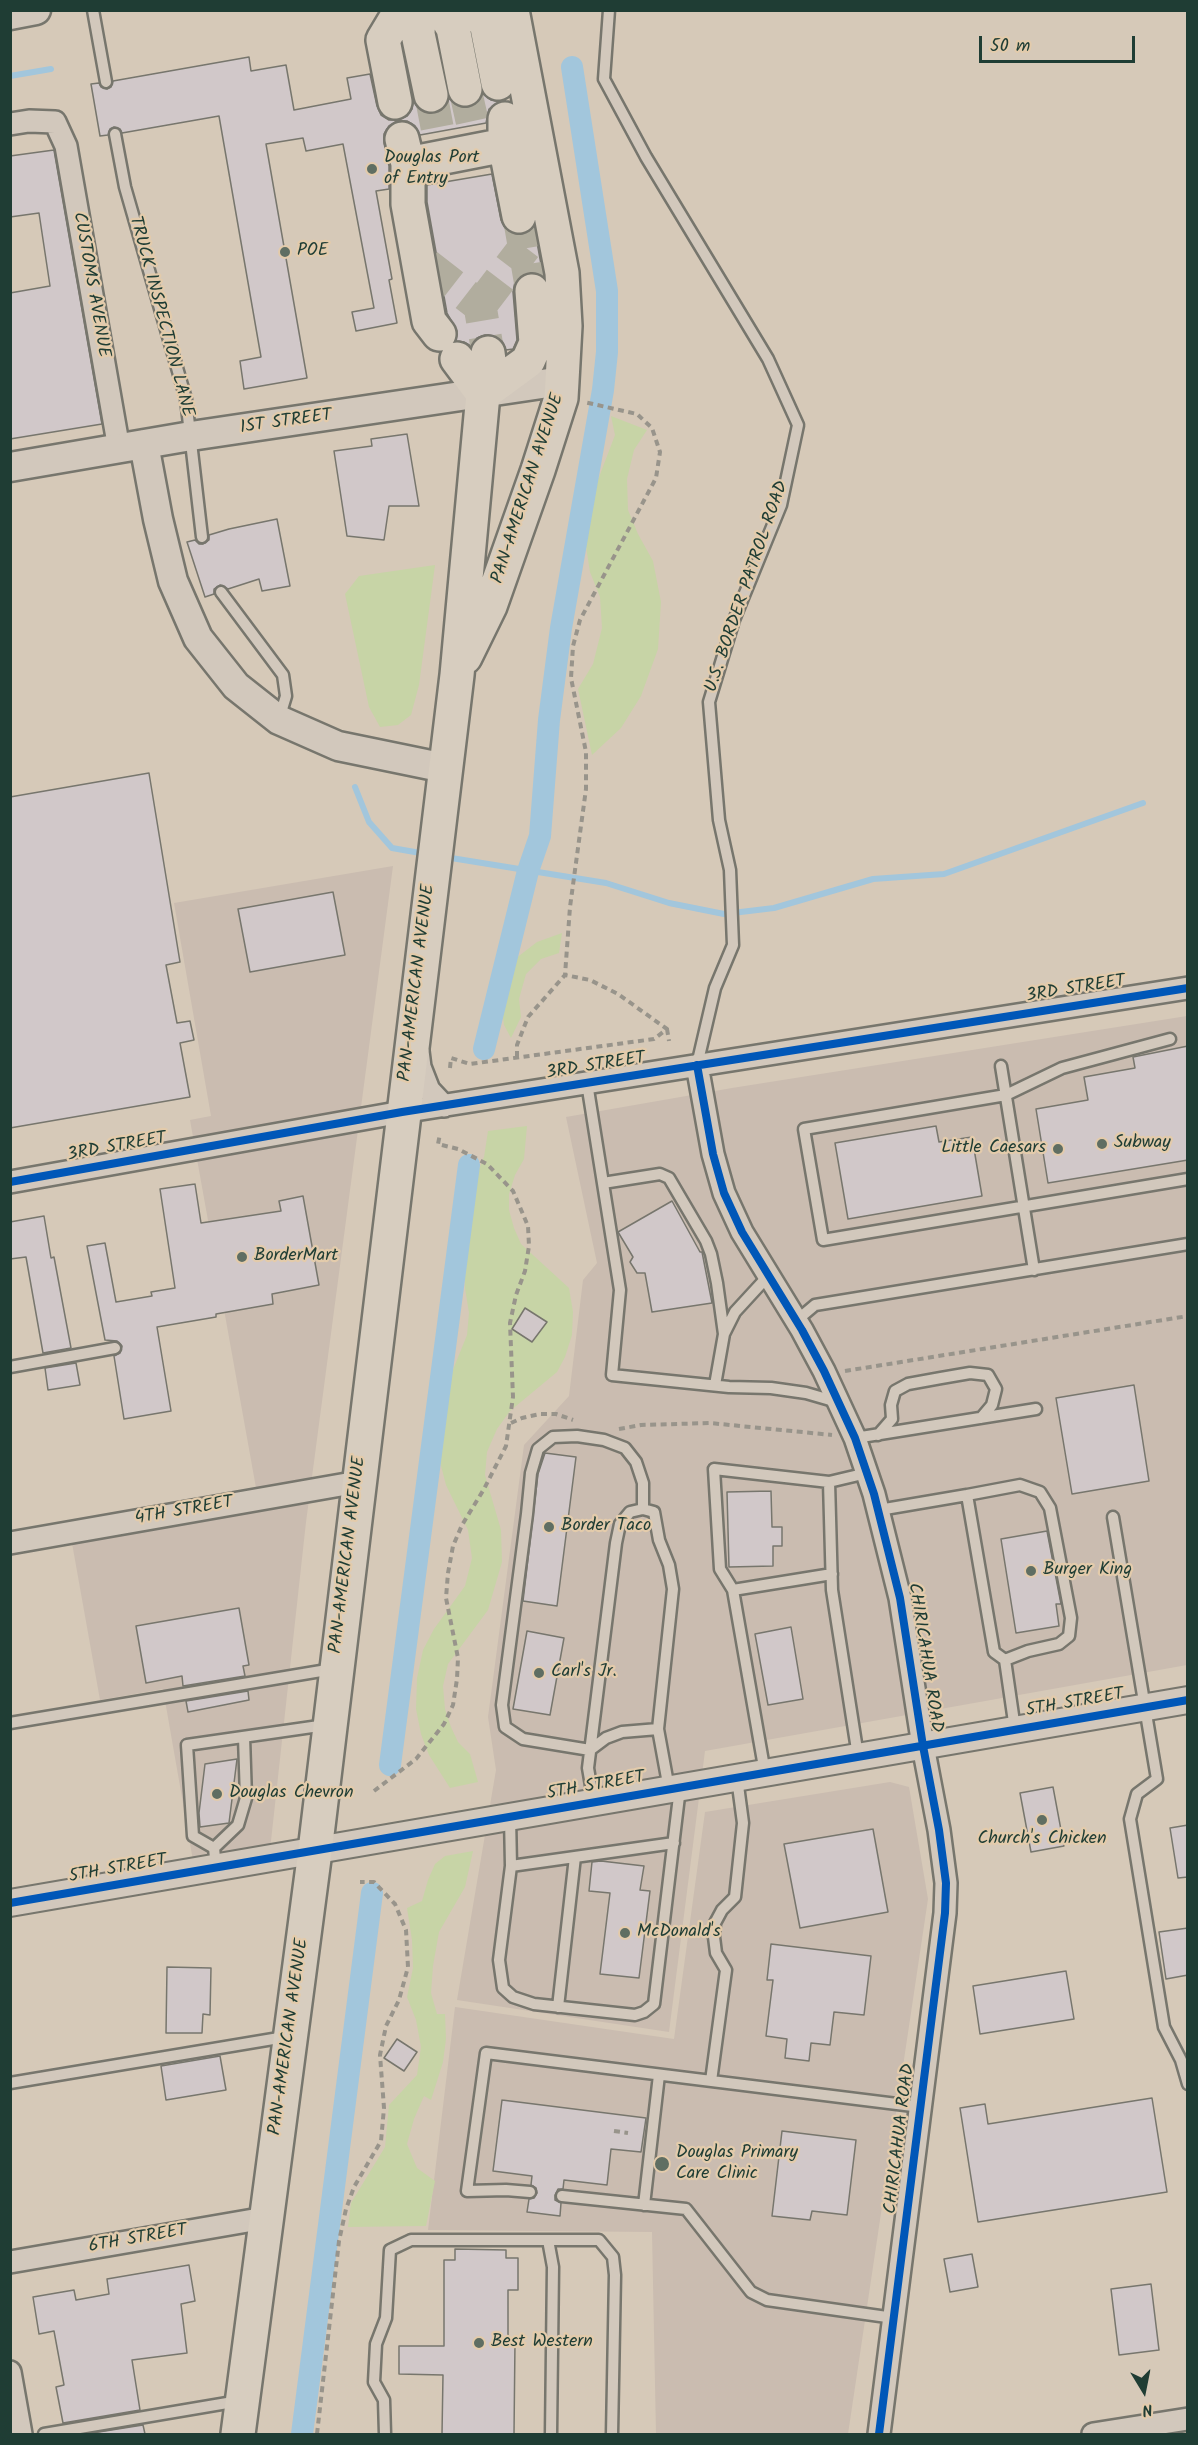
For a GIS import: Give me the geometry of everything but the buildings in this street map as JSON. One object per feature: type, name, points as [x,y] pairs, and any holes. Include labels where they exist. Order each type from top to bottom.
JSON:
[{"type":"main road","points":[[10,15],[36,10]]},
{"type":"main road","points":[[401,10],[383,40],[448,92]]},
{"type":"main road","points":[[410,10],[402,37],[448,92]]},
{"type":"main road","points":[[420,10],[418,34],[448,92]]},
{"type":"main road","points":[[431,10],[448,92]]},
{"type":"main road","points":[[442,10],[453,28],[448,92]]},
{"type":"main road","points":[[448,92],[470,25],[456,10]]},
{"type":"main road","points":[[448,92],[486,22],[470,10]]},
{"type":"main road","name":"PAN-AMERICAN AVENUE","points":[[457,675],[490,606],[561,398],[573,391],[565,326],[562,273],[513,10]]},
{"type":"main road","name":"PAN-AMERICAN AVENUE","points":[[238,2434],[315,1851],[402,1113],[457,675],[483,394],[490,368],[461,349],[429,321],[422,262],[408,204],[457,141],[519,216]]},
{"type":"main road","points":[[483,394],[528,361],[536,343],[532,291]]},
{"type":"main road","name":"1ST STREET","points":[[10,467],[191,436],[483,394],[573,391]]},
{"type":"main road","points":[[131,446],[158,519],[173,581],[198,638],[236,686],[252,701],[279,720],[348,749],[445,768]]},
{"type":"street","name":"CUSTOMS AVENUE","points":[[10,124],[29,121],[55,123],[66,146],[131,446]]},
{"type":"street","name":"3RD STREET","points":[[10,1182],[444,1106],[1188,988]]},
{"type":"street","points":[[413,1024],[420,1067],[429,1090],[444,1106]]},
{"type":"street","name":"CHIRICAHUA ROAD","points":[[697,1065],[713,1154],[724,1193],[742,1232],[796,1321],[838,1402],[845,1437],[867,1473],[879,1510],[900,1598],[923,1746],[939,1830],[946,1883],[945,1913],[879,2434]]},
{"type":"street","name":"4TH STREET","points":[[10,1543],[358,1482]]},
{"type":"street","name":"5TH STREET","points":[[10,1903],[215,1858],[315,1851],[1188,1700]]},
{"type":"street","name":"6TH STREET","points":[[10,2262],[265,2218]]},
{"type":"street","points":[[10,2372],[21,2434]]},
{"type":"street","points":[[1093,2434],[1188,2419]]},
{"type":"lane","points":[[93,10],[106,82]]},
{"type":"lane","name":"U.S. BORDER PATROL ROAD","points":[[609,10],[604,79],[646,157],[768,359],[798,425],[781,505],[734,620],[709,702],[719,820],[730,870],[733,945],[715,988],[697,1065]]},
{"type":"lane","name":"TRUCK INSPECTION LANE","points":[[115,134],[125,187],[186,399],[202,537]]},
{"type":"lane","points":[[220,592],[283,675],[286,696],[279,720]]},
{"type":"lane","points":[[1170,1039],[1062,1068],[1006,1095],[804,1130],[823,1240],[1188,1179]]},
{"type":"lane","points":[[1001,1066],[1034,1270]]},
{"type":"lane","points":[[587,1083],[620,1290],[612,1375],[771,1388],[806,1393],[838,1402]]},
{"type":"lane","points":[[603,1183],[660,1173],[669,1178],[706,1241],[711,1254],[724,1334]]},
{"type":"lane","points":[[796,1321],[815,1305],[1188,1244]]},
{"type":"lane","points":[[715,1385],[724,1334],[735,1312],[769,1275]]},
{"type":"lane","points":[[10,1367],[115,1348]]},
{"type":"lane","points":[[878,1435],[892,1419],[891,1406],[895,1392],[908,1384],[970,1373],[988,1375],[996,1389],[992,1405],[981,1418]]},
{"type":"lane","points":[[845,1437],[878,1435],[1036,1409]]},
{"type":"lane","points":[[643,1509],[643,1483],[636,1462],[625,1448],[604,1440],[577,1436],[553,1437],[538,1449],[531,1473],[502,1705],[505,1727],[523,1739],[590,1750],[606,1738],[622,1732],[658,1729]]},
{"type":"lane","points":[[765,1773],[733,1590],[720,1569],[714,1470],[829,1482],[867,1473]]},
{"type":"lane","points":[[829,1482],[832,1590],[858,1757]]},
{"type":"lane","points":[[879,1510],[1020,1485],[1040,1492],[1050,1508],[1071,1618],[1069,1636],[1059,1644],[1028,1651],[1005,1660]]},
{"type":"lane","points":[[966,1495],[994,1652],[1005,1660],[1015,1730]]},
{"type":"lane","points":[[510,1817],[511,1866],[498,1960],[503,1988],[513,1997],[534,2004],[635,2015],[644,2012],[654,2004],[674,1843],[675,1789],[658,1729],[673,1589],[669,1564],[659,1540],[654,1512],[643,1509],[630,1512],[620,1524],[616,1543],[588,1768],[594,1803]]},
{"type":"lane","points":[[1113,1517],[1157,1779],[1137,1794],[1130,1819],[1164,2027],[1181,2060],[1188,2084]]},
{"type":"lane","points":[[733,1590],[832,1574]]},
{"type":"lane","points":[[10,1723],[336,1669]]},
{"type":"lane","points":[[244,1737],[246,1798],[238,1825],[215,1858],[194,1836],[187,1745],[329,1724]]},
{"type":"lane","points":[[711,2081],[726,1970],[716,1953],[715,1923],[722,1910],[735,1897],[743,1823],[737,1778]]},
{"type":"lane","points":[[511,1866],[674,1843]]},
{"type":"lane","points":[[558,2007],[575,1857]]},
{"type":"lane","points":[[10,2083],[290,2036]]},
{"type":"lane","points":[[530,2192],[467,2191],[486,2054],[921,2107]]},
{"type":"lane","points":[[644,2205],[658,2075]]},
{"type":"lane","points":[[562,2196],[686,2209],[751,2292],[767,2300],[894,2318]]},
{"type":"lane","points":[[385,2434],[384,2400],[374,2382],[376,2344],[386,2318],[390,2250],[411,2240],[599,2240],[613,2257],[612,2434]]},
{"type":"lane","points":[[548,2240],[553,2267],[551,2434]]},
{"type":"lane","points":[[44,2434],[243,2400]]},
{"type":"path","points":[[517,1057],[517,1045],[528,1017],[566,975],[570,907],[586,789],[586,752],[571,678],[573,646],[580,620],[656,478],[660,452],[652,428],[637,414],[610,408],[573,391]]},
{"type":"path","points":[[566,975],[590,980],[618,994],[667,1029],[669,1041]]},
{"type":"path","points":[[450,1068],[452,1058],[470,1064],[654,1039],[667,1029]]},
{"type":"path","points":[[374,1791],[416,1759],[444,1724],[453,1705],[458,1658],[446,1598],[453,1546],[462,1525],[506,1446],[511,1424],[513,1397],[510,1323],[516,1294],[525,1271],[529,1246],[528,1226],[513,1191],[501,1176],[476,1157],[438,1144],[440,1134]]},
{"type":"path","points":[[845,1371],[1188,1316]]},
{"type":"path","points":[[511,1424],[522,1418],[540,1414],[556,1414],[575,1421]]},
{"type":"path","points":[[610,1428],[710,1423],[845,1437]]},
{"type":"path","points":[[317,2434],[344,2220],[354,2187],[381,2141],[384,2108],[380,2055],[386,2026],[399,2000],[408,1967],[406,1930],[395,1904],[374,1882],[360,1882]]},
{"type":"path","points":[[614,2131],[628,2133]]},
{"type":"shaded area","points":[[393,866],[306,1522],[269,1859],[195,1872],[163,1689],[100,1700],[70,1532],[258,1499],[190,1120],[211,1116],[174,903]]},
{"type":"shaded area","points":[[1187,1016],[1187,1665],[705,1751],[669,2032],[457,2000],[496,1770],[488,1717],[524,1445],[569,1396],[583,1280],[597,1263],[566,1117],[732,1088]]},
{"type":"shaded area","name":"Douglas Primary Care Clinic","points":[[890,1782],[909,1787],[928,1899],[848,2434],[656,2434],[652,2232],[428,2230],[455,2007],[674,2039],[705,1812]]},
{"type":"green space","points":[[611,416],[647,430],[634,450],[627,479],[628,510],[653,561],[661,602],[658,649],[641,696],[621,728],[592,755],[578,689],[593,664],[602,628],[600,597],[590,572],[584,534],[593,493],[615,435]]},
{"type":"green space","points":[[435,565],[419,685],[411,715],[398,725],[380,727],[369,707],[345,594],[359,576]]},
{"type":"green space","points":[[562,933],[559,953],[541,959],[526,974],[519,999],[521,1017],[511,1038],[504,1025],[500,996],[511,962],[537,942]]},
{"type":"green space","points":[[527,1126],[524,1159],[515,1175],[509,1194],[509,1210],[521,1244],[569,1288],[573,1312],[572,1335],[557,1372],[510,1411],[497,1429],[487,1452],[485,1475],[501,1530],[502,1562],[488,1610],[448,1664],[443,1686],[445,1709],[451,1727],[458,1742],[470,1754],[478,1782],[450,1788],[429,1755],[421,1734],[416,1709],[417,1678],[423,1650],[434,1629],[465,1586],[472,1558],[468,1530],[446,1485],[439,1458],[441,1407],[448,1382],[467,1335],[469,1313],[465,1288],[463,1235],[471,1188],[484,1157],[488,1131]]},
{"type":"green space","points":[[473,1851],[465,1887],[439,1932],[433,1966],[431,1993],[437,2014],[445,2014],[446,2039],[443,2062],[431,2100],[424,2096],[407,2144],[417,2168],[435,2181],[426,2226],[348,2227],[351,2203],[385,2147],[389,2105],[417,2075],[421,2047],[416,2020],[407,1997],[413,1968],[407,1908],[422,1901],[435,1864],[445,1856]]},
{"type":"waterway","points":[[484,1049],[528,871],[540,836],[549,720],[561,628],[603,390],[607,352],[607,291],[572,67]]},
{"type":"waterway","points":[[10,76],[51,69]]},
{"type":"waterway","points":[[355,787],[369,822],[392,848],[426,854]]},
{"type":"waterway","points":[[445,857],[606,883],[669,903],[724,914],[774,908],[873,879],[944,874],[1143,803]]},
{"type":"waterway","points":[[390,1765],[469,1165]]},
{"type":"waterway","points":[[302,2434],[372,1893]]},
{"type":"tunnel","points":[[465,89],[473,125]]},
{"type":"tunnel","points":[[431,95],[438,132]]},
{"type":"tunnel","points":[[519,216],[532,291]]},
{"type":"tunnel","points":[[480,306],[525,247]]},
{"type":"tunnel","points":[[427,265],[480,306],[488,353]]},
{"type":"cycle path","points":[[10,1182],[402,1112],[1188,988]]},
{"type":"cycle path","points":[[697,1065],[713,1154],[724,1193],[742,1232],[802,1330],[824,1371],[855,1438],[874,1494],[900,1598],[923,1746],[939,1830],[946,1883],[945,1913],[879,2434]]},
{"type":"cycle path","points":[[10,1903],[1188,1700]]},
{"type":"place","name":"Douglas Port of Entry","points":[[372,169]]},
{"type":"place","name":"POE","points":[[285,252]]},
{"type":"place","name":"Subway","points":[[1102,1144]]},
{"type":"place","name":"Little Caesars","points":[[1058,1149]]},
{"type":"place","name":"BorderMart","points":[[242,1257]]},
{"type":"place","name":"Border Taco","points":[[549,1527]]},
{"type":"place","name":"Burger King","points":[[1031,1571]]},
{"type":"place","name":"Carl's Jr.","points":[[539,1673]]},
{"type":"place","name":"Douglas Chevron","points":[[217,1794]]},
{"type":"place","name":"Church's Chicken","points":[[1042,1820]]},
{"type":"place","name":"McDonald's","points":[[625,1933]]},
{"type":"place","name":"Douglas Primary Care Clinic","points":[[662,2164]]},
{"type":"place","name":"Best Western","points":[[479,2343]]}]
